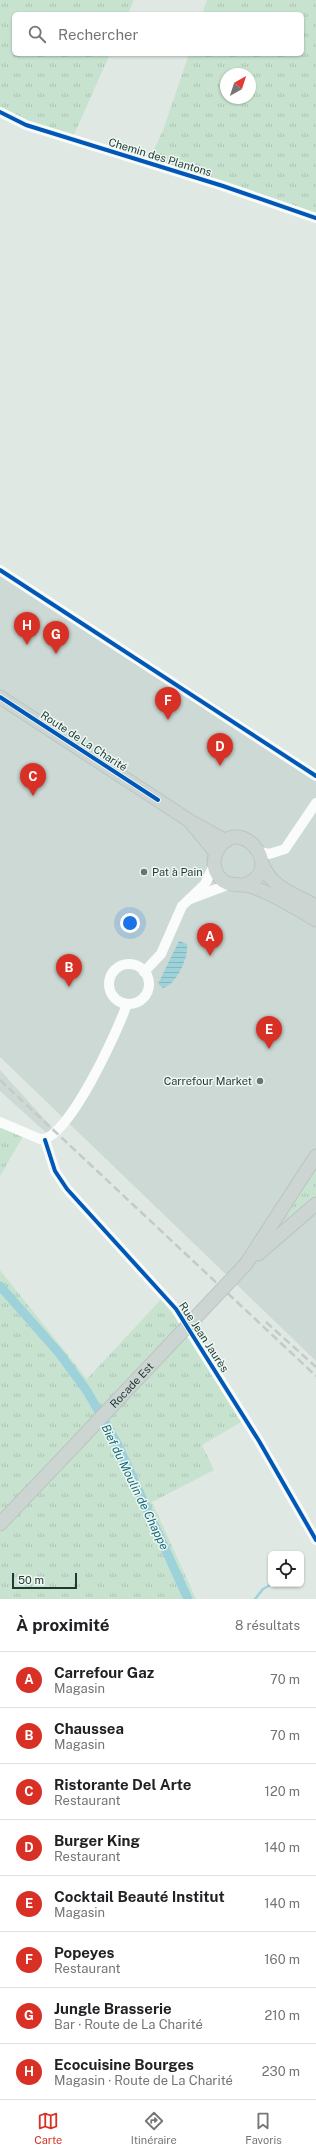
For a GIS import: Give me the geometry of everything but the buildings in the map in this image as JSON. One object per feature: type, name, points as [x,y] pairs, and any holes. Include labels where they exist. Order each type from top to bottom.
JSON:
[{"type":"main road","name":"Route de La Charité","points":[[0,697],[190,821],[226,841]]},
{"type":"main road","name":"Route de La Charité","points":[[190,821],[215,859]]},
{"type":"main road","points":[[316,906],[279,886],[267,877],[261,858],[253,844],[244,839],[233,838],[220,846],[215,859],[219,877],[230,884],[244,885],[271,896],[316,920]]},
{"type":"main road","points":[[244,885],[257,876],[261,858]]},
{"type":"main road","name":"Rocade Est","points":[[246,1264],[316,1156]]},
{"type":"main road","name":"Rocade Est","points":[[0,1524],[246,1264],[316,1204]]},
{"type":"street","name":"Chemin des Plantons","points":[[0,112],[26,125],[223,186],[316,218]]},
{"type":"street","points":[[0,570],[316,776]]},
{"type":"street","points":[[261,858],[269,854],[285,850],[316,803]]},
{"type":"street","points":[[144,972],[161,954],[182,906],[209,878],[215,859]]},
{"type":"street","points":[[190,899],[230,884]]},
{"type":"street","points":[[127,964],[133,965],[144,972],[147,977],[148,990],[140,1000],[127,1004],[116,999],[111,994],[109,988],[111,975],[120,966],[127,964]]},
{"type":"street","points":[[0,1122],[45,1140],[51,1137],[62,1126],[83,1096],[112,1042],[127,1004]]},
{"type":"street","name":"Rue Jean Jaurès","points":[[45,1140],[53,1165],[67,1189],[176,1309],[253,1430],[316,1540]]},
{"type":"shaded area","points":[[0,570],[137,659],[180,681],[316,770],[316,1361],[0,1057]]},
{"type":"shaded area","points":[[0,1070],[56,1132],[51,1137],[0,1091]]},
{"type":"green space","points":[[0,0],[134,0],[129,12],[12,12],[12,56],[109,56],[72,139],[0,112]]},
{"type":"green space","points":[[207,0],[316,0],[316,218],[148,163],[163,130],[188,56],[304,56],[304,12],[203,12]]},
{"type":"green space","points":[[0,1122],[25,1133],[0,1176]]},
{"type":"green space","points":[[316,1161],[316,1198],[293,1219],[284,1210]]},
{"type":"green space","points":[[0,1270],[87,1379],[165,1295],[246,1419],[202,1445],[214,1470],[152,1502],[196,1599],[0,1599]]},
{"type":"water","points":[[179,941],[187,944],[184,963],[173,982],[163,988],[158,984]]},
{"type":"waterway","name":"Bief du Moulin de Chappe","points":[[0,1286],[59,1353],[87,1391],[118,1445],[188,1599]]},
{"type":"waterway","points":[[255,1599],[263,1589],[268,1586]]},
{"type":"railway","points":[[0,1080],[316,1376]]},
{"type":"railway","points":[[266,1322],[316,1367]]},
{"type":"cycle path","points":[[0,112],[26,125],[223,186],[316,218]]},
{"type":"cycle path","points":[[0,570],[316,776]]},
{"type":"cycle path","points":[[0,697],[158,800]]},
{"type":"cycle path","points":[[45,1140],[55,1171],[67,1189],[176,1309],[259,1441],[316,1540]]},
{"type":"place","name":"Ecocuisine Bourges","points":[[27,645]]},
{"type":"place","name":"Jungle Brasserie","points":[[56,654]]},
{"type":"place","name":"Popeyes","points":[[168,720]]},
{"type":"place","name":"Burger King","points":[[220,766]]},
{"type":"place","name":"Ristorante Del Arte","points":[[33,796]]},
{"type":"place","name":"Pat à Pain","points":[[144,872]]},
{"type":"place","name":"Carrefour Gaz","points":[[210,956]]},
{"type":"place","name":"Chaussea","points":[[69,987]]},
{"type":"place","name":"Cocktail Beauté Institut","points":[[269,1049]]},
{"type":"place","name":"Carrefour Market","points":[[260,1081]]}]
